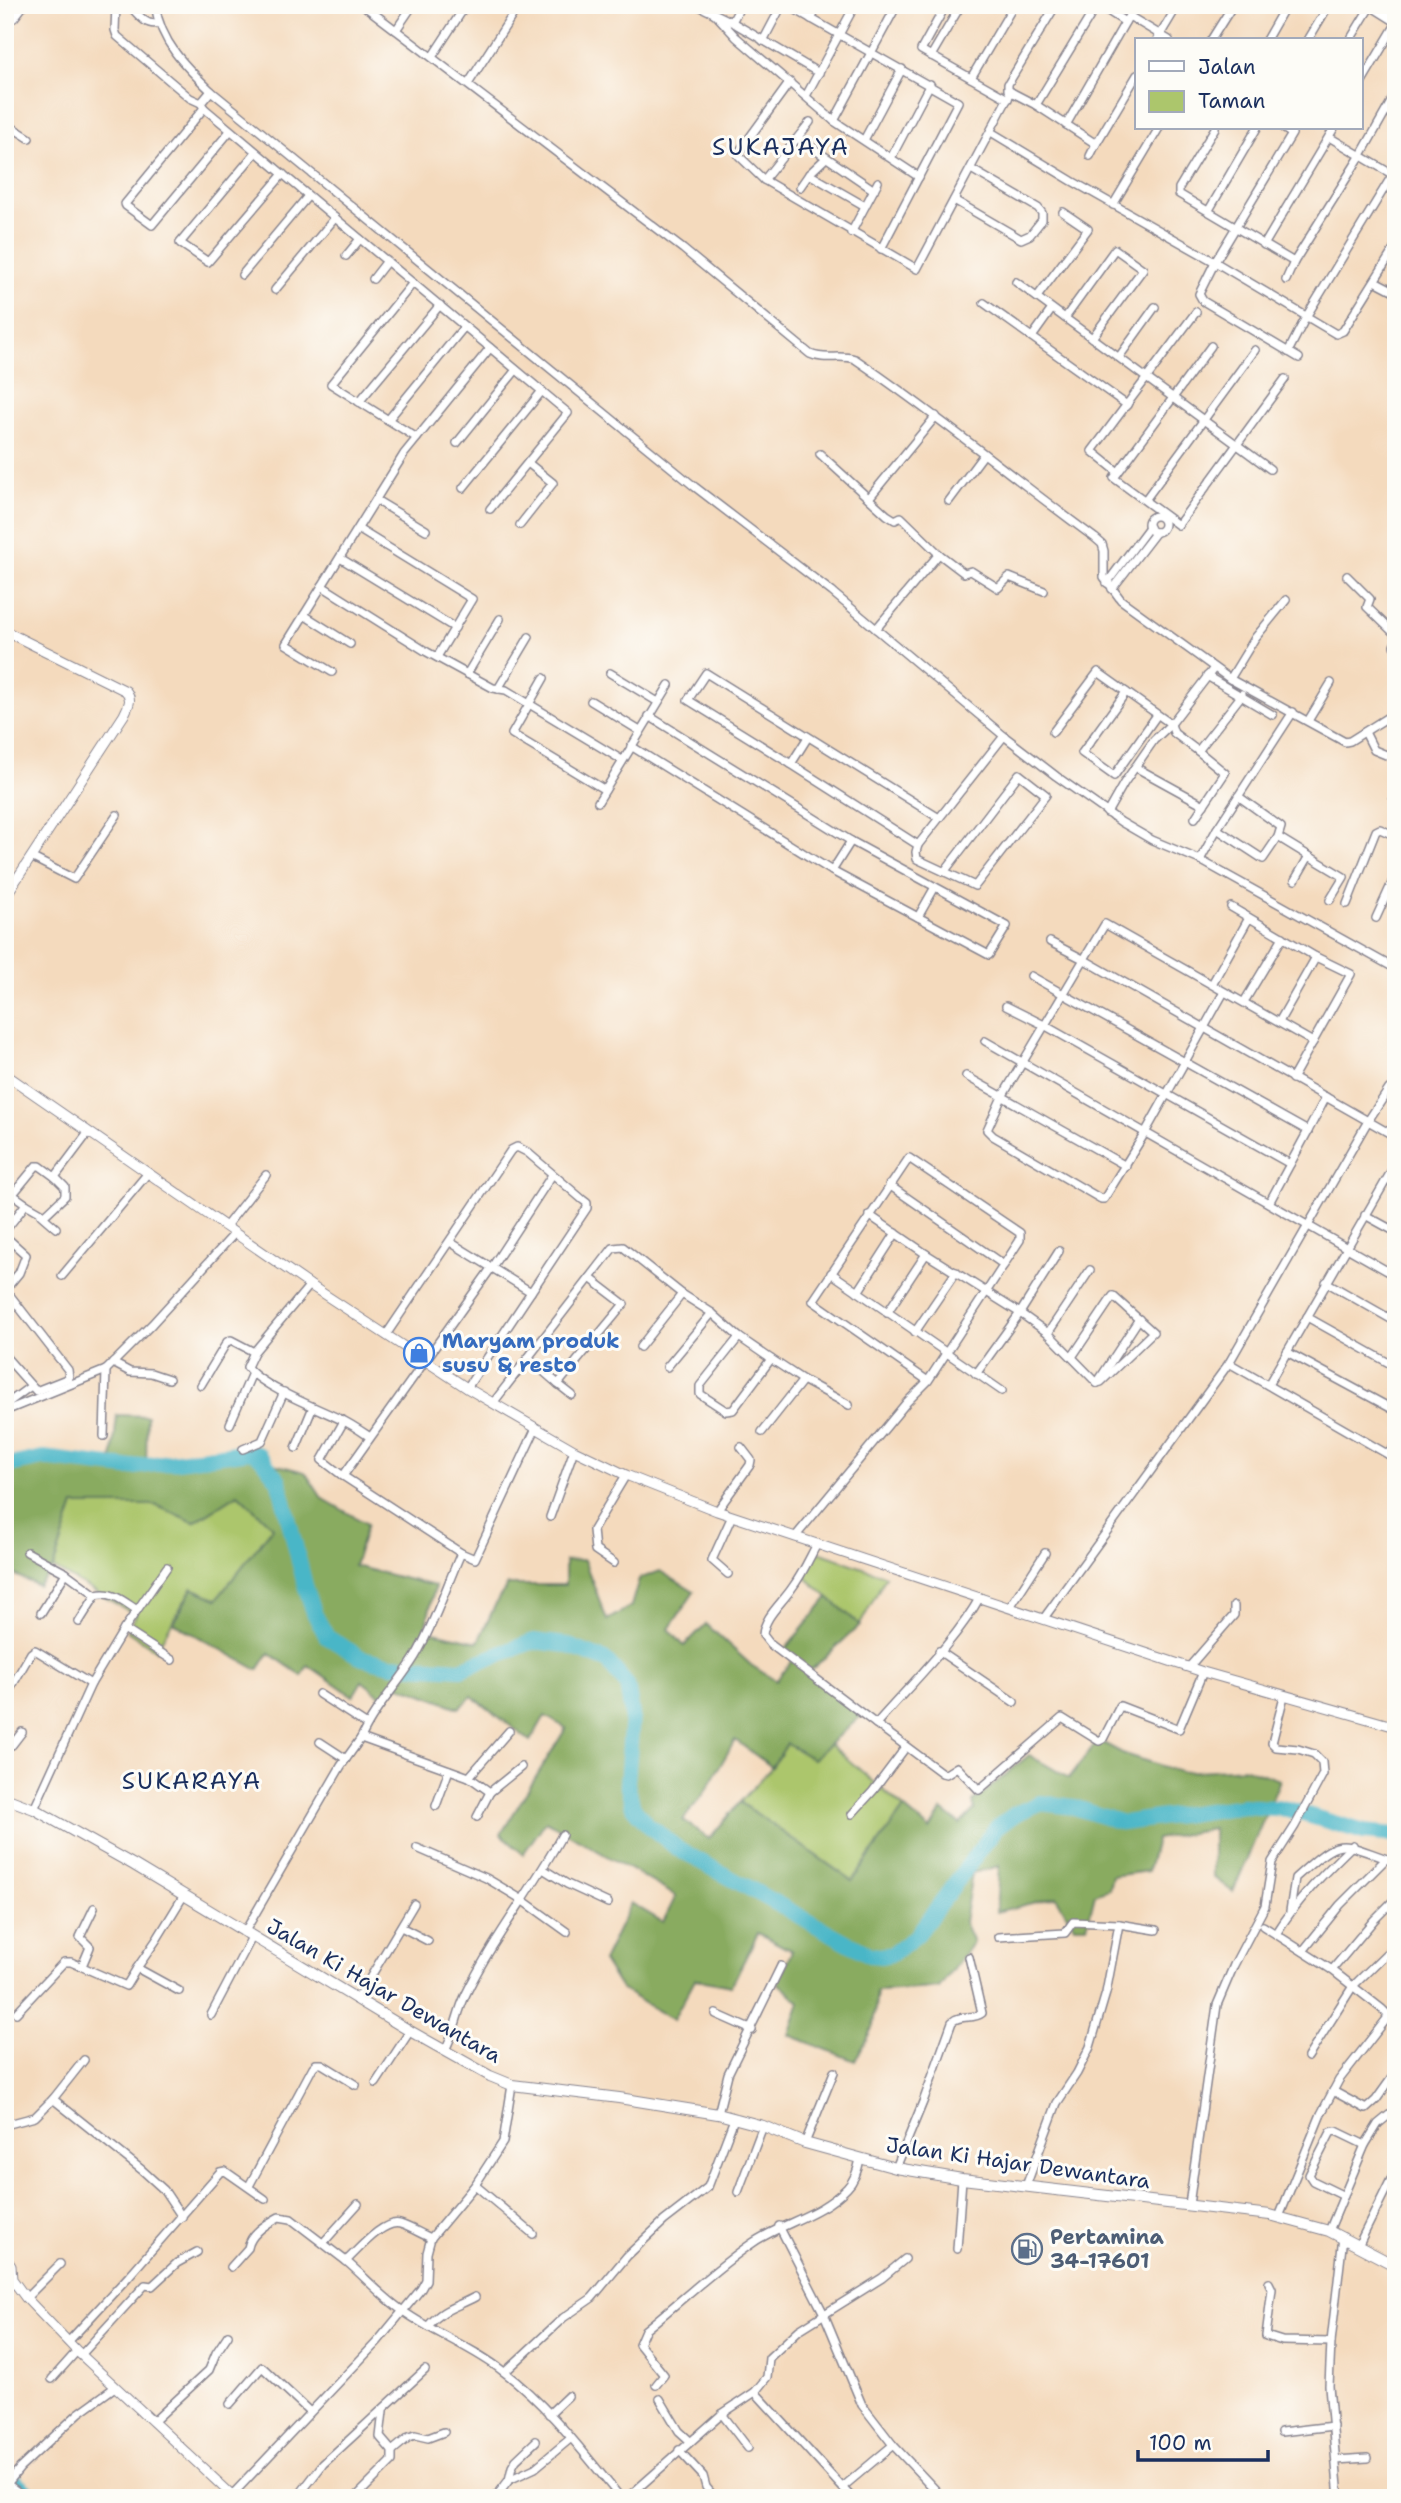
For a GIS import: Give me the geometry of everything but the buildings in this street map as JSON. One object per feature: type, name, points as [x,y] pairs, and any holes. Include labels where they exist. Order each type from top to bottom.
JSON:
[{"type":"main road","name":"Jalan Ki Hajar Dewantara","points":[[5,1798],[34,1809],[184,1895],[410,2031],[490,2076],[512,2085],[718,2114],[763,2126],[805,2143],[896,2168],[962,2179],[1274,2216],[1329,2231],[1359,2244],[1396,2266]]},
{"type":"street","points":[[14,18],[24,5]]},
{"type":"street","points":[[116,5],[117,36],[568,414],[490,509]]},
{"type":"street","points":[[129,5],[147,22],[159,23]]},
{"type":"street","points":[[155,5],[164,37],[180,61],[211,91],[695,486],[877,628],[1004,736],[1107,813],[1152,839],[1200,860],[1396,969]]},
{"type":"street","points":[[363,5],[683,249],[810,355],[826,358],[847,356],[855,359],[936,416],[1102,544],[1103,573],[1109,586],[1121,600],[1230,679],[1345,742],[1396,712]]},
{"type":"street","points":[[396,30],[413,5]]},
{"type":"street","points":[[432,57],[466,5]]},
{"type":"street","points":[[468,84],[519,5]]},
{"type":"street","points":[[732,22],[741,5]]},
{"type":"street","points":[[763,41],[784,5],[958,102],[881,249]]},
{"type":"street","points":[[811,19],[819,5]]},
{"type":"street","points":[[806,96],[855,5]]},
{"type":"street","points":[[834,121],[897,5]]},
{"type":"street","points":[[946,5],[921,49],[971,78],[1036,105],[1096,144]]},
{"type":"street","points":[[931,56],[961,5]]},
{"type":"street","points":[[971,78],[1014,5]]},
{"type":"street","points":[[790,82],[739,152],[739,156],[764,180],[915,269],[918,268],[991,132],[1009,95],[1008,84],[1056,5]]},
{"type":"street","points":[[1036,105],[1098,5],[1158,37],[1178,5]]},
{"type":"street","points":[[1212,38],[1233,5]]},
{"type":"street","points":[[1267,38],[1286,5]]},
{"type":"street","points":[[1309,38],[1329,5]]},
{"type":"street","points":[[700,6],[819,73]]},
{"type":"street","points":[[1066,125],[1133,6]]},
{"type":"street","points":[[1351,38],[1373,7],[1396,23],[1362,81]]},
{"type":"street","points":[[716,15],[736,37],[834,121],[919,177]]},
{"type":"street","points":[[863,141],[902,69]]},
{"type":"street","points":[[1090,156],[1135,78]]},
{"type":"street","points":[[891,159],[930,84]]},
{"type":"street","points":[[211,91],[126,206],[152,225],[229,131]]},
{"type":"street","points":[[1286,280],[1294,261],[1361,155],[1396,93]]},
{"type":"street","points":[[764,180],[810,122]]},
{"type":"street","points":[[5,123],[29,138]]},
{"type":"street","points":[[1113,205],[1158,130]]},
{"type":"street","points":[[1214,130],[1178,191],[1179,194],[1294,261]]},
{"type":"street","points":[[1209,210],[1256,130]]},
{"type":"street","points":[[1286,130],[1292,134],[1199,291],[1200,298],[1299,358]]},
{"type":"street","points":[[1264,245],[1333,130]]},
{"type":"street","points":[[991,132],[1332,333],[1339,334],[1395,249]]},
{"type":"street","points":[[1288,352],[1306,317],[1395,173],[1329,136]]},
{"type":"street","points":[[798,138],[826,158],[876,186],[851,233]]},
{"type":"street","points":[[256,152],[180,243],[208,262],[283,174]]},
{"type":"street","points":[[800,187],[826,158]]},
{"type":"street","points":[[954,200],[1021,239],[1030,236],[1042,220],[1042,213],[1038,208],[971,169]]},
{"type":"street","points":[[809,174],[865,206]]},
{"type":"street","points":[[242,275],[308,195]]},
{"type":"street","points":[[1037,297],[1088,229],[1063,212]]},
{"type":"street","points":[[275,290],[335,218]]},
{"type":"street","points":[[346,256],[360,239]]},
{"type":"street","points":[[1065,318],[1115,249],[1134,262],[1143,269],[1092,338]]},
{"type":"street","points":[[373,279],[387,261]]},
{"type":"street","points":[[1375,281],[1396,292]]},
{"type":"street","points":[[1016,282],[1270,469]]},
{"type":"street","points":[[413,283],[331,384],[417,438]]},
{"type":"street","points":[[985,303],[1127,405]]},
{"type":"street","points":[[359,402],[440,305]]},
{"type":"street","points":[[1119,357],[1155,307]]},
{"type":"street","points":[[1032,337],[1052,309]]},
{"type":"street","points":[[1118,472],[1092,452],[1196,312]]},
{"type":"street","points":[[388,420],[464,327]]},
{"type":"street","points":[[1211,346],[1114,478],[1145,500],[1168,522],[1178,525],[1286,379]]},
{"type":"street","points":[[332,672],[286,644],[394,468],[490,348]]},
{"type":"street","points":[[1145,500],[1255,350]]},
{"type":"street","points":[[457,443],[516,370]]},
{"type":"street","points":[[463,488],[542,391]]},
{"type":"street","points":[[869,498],[936,416]]},
{"type":"street","points":[[820,454],[893,520],[901,517],[939,554],[964,573],[971,571],[998,588],[1009,577],[1044,591]]},
{"type":"street","points":[[949,501],[984,454]]},
{"type":"street","points":[[520,525],[553,483],[528,463]]},
{"type":"street","points":[[376,500],[426,530]]},
{"type":"street","points":[[1109,586],[1152,529],[1150,518],[1156,512]]},
{"type":"street","points":[[1152,529],[1162,529],[1168,522]]},
{"type":"street","points":[[358,529],[472,599],[437,657]]},
{"type":"street","points":[[877,628],[939,554]]},
{"type":"street","points":[[340,558],[455,628]]},
{"type":"street","points":[[1347,576],[1370,599],[1367,606],[1396,635]]},
{"type":"street","points":[[322,586],[437,657],[493,688],[506,690],[622,760]]},
{"type":"street","points":[[1230,679],[1255,638],[1286,600]]},
{"type":"street","points":[[304,615],[350,644]]},
{"type":"street","points":[[467,674],[499,619]]},
{"type":"street","points":[[5,631],[126,691],[130,696],[130,704],[124,715],[6,895]]},
{"type":"street","points":[[498,689],[529,637]]},
{"type":"street","points":[[1396,642],[1396,649]]},
{"type":"street","points":[[1107,813],[1154,740],[1171,724],[1214,668]]},
{"type":"street","points":[[1053,732],[1098,672],[1171,724],[1174,733],[1225,773],[1195,818]]},
{"type":"street","points":[[610,673],[658,702]]},
{"type":"street","points":[[918,845],[688,700],[706,673],[940,818]]},
{"type":"street","points":[[1207,676],[1273,715]]},
{"type":"street","points":[[544,678],[512,734],[605,790]]},
{"type":"street","points":[[1308,721],[1331,683]]},
{"type":"street","points":[[598,802],[669,685]]},
{"type":"street","points":[[1198,751],[1246,688]]},
{"type":"street","points":[[1126,692],[1082,753],[1115,776],[1157,715]]},
{"type":"street","points":[[591,701],[640,731]]},
{"type":"street","points":[[1200,860],[1217,828],[1293,712]]},
{"type":"street","points":[[631,746],[832,871],[989,955],[1007,926],[851,841],[649,716]]},
{"type":"street","points":[[1365,732],[1374,750],[1392,757],[1396,749]]},
{"type":"street","points":[[944,872],[1019,774],[1046,795],[975,886],[944,872],[917,859],[918,845],[1004,736]]},
{"type":"street","points":[[791,764],[808,737]]},
{"type":"street","points":[[1135,767],[1204,805]]},
{"type":"street","points":[[1217,828],[1263,859],[1278,837],[1281,827],[1238,796]]},
{"type":"street","points":[[31,857],[74,878],[117,814]]},
{"type":"street","points":[[1347,904],[1376,831],[1380,829],[1396,836]]},
{"type":"street","points":[[1278,837],[1344,877],[1330,900]]},
{"type":"street","points":[[832,871],[851,841]]},
{"type":"street","points":[[1295,880],[1309,856]]},
{"type":"street","points":[[1376,918],[1396,874]]},
{"type":"street","points":[[918,917],[936,887]]},
{"type":"street","points":[[1231,907],[1316,957],[1352,974],[1292,1079]]},
{"type":"street","points":[[1212,984],[1249,918]]},
{"type":"street","points":[[1224,992],[1107,1197],[1101,1199],[989,1133],[987,1126],[1002,1097],[1101,926],[1107,924],[1313,1042]]},
{"type":"street","points":[[1244,1002],[1283,937]]},
{"type":"street","points":[[1050,942],[1083,958],[1396,1137]]},
{"type":"street","points":[[1279,1022],[1316,957]]},
{"type":"street","points":[[1031,976],[1308,1131]]},
{"type":"street","points":[[1006,1006],[1290,1164]]},
{"type":"street","points":[[985,1041],[1396,1276]]},
{"type":"street","points":[[5,1074],[310,1285],[467,1388],[574,1450],[626,1475],[717,1511],[1203,1672],[1396,1727]]},
{"type":"street","points":[[966,1076],[1126,1166]]},
{"type":"street","points":[[1044,1618],[1229,1363],[1307,1225],[1390,1088]]},
{"type":"street","points":[[1269,1203],[1326,1097]]},
{"type":"street","points":[[55,1177],[88,1133]]},
{"type":"street","points":[[386,1335],[515,1148],[527,1152],[587,1203],[587,1208],[467,1388]]},
{"type":"street","points":[[795,1537],[907,1402],[928,1381],[1020,1240],[1020,1233],[911,1159],[907,1159],[813,1301],[928,1381]]},
{"type":"street","points":[[1268,1385],[1396,1163]]},
{"type":"street","points":[[13,1194],[36,1166],[40,1166],[65,1187],[65,1196],[45,1215],[41,1214]]},
{"type":"street","points":[[62,1276],[148,1174]]},
{"type":"street","points":[[226,1227],[266,1175]]},
{"type":"street","points":[[343,1476],[492,1267],[551,1175]]},
{"type":"street","points":[[1386,1179],[1396,1185]]},
{"type":"street","points":[[889,1185],[1004,1265]]},
{"type":"street","points":[[5,1189],[56,1228]]},
{"type":"street","points":[[5,1356],[31,1386],[39,1391],[68,1380],[70,1375],[5,1289],[19,1273],[26,1255],[5,1233],[26,1204]]},
{"type":"street","points":[[869,1215],[1020,1312],[1048,1333],[1097,1383]]},
{"type":"street","points":[[1365,1215],[1396,1232]]},
{"type":"street","points":[[5,1411],[106,1370],[235,1233]]},
{"type":"street","points":[[858,1292],[896,1233]]},
{"type":"street","points":[[450,1242],[531,1292]]},
{"type":"street","points":[[493,1403],[613,1248],[623,1247],[682,1294],[712,1313],[739,1337],[803,1380],[849,1405]]},
{"type":"street","points":[[976,1374],[1059,1251]]},
{"type":"street","points":[[887,1313],[926,1254]]},
{"type":"street","points":[[1048,1333],[1090,1270]]},
{"type":"street","points":[[915,1332],[956,1272]]},
{"type":"street","points":[[831,1273],[1002,1391]]},
{"type":"street","points":[[558,1384],[624,1306],[590,1278]]},
{"type":"street","points":[[1326,1282],[1396,1322]]},
{"type":"street","points":[[310,1285],[247,1363],[252,1373],[370,1437]]},
{"type":"street","points":[[640,1347],[682,1294]]},
{"type":"street","points":[[1072,1357],[1113,1296],[1153,1332],[1097,1383]]},
{"type":"street","points":[[667,1367],[712,1313]]},
{"type":"street","points":[[1307,1317],[1396,1367]]},
{"type":"street","points":[[1097,1383],[1139,1319]]},
{"type":"street","points":[[739,1337],[700,1386],[700,1394],[726,1411],[733,1410],[771,1359]]},
{"type":"street","points":[[201,1385],[227,1342],[232,1340],[254,1352]]},
{"type":"street","points":[[1287,1352],[1396,1411]]},
{"type":"street","points":[[528,1358],[572,1395]]},
{"type":"street","points":[[113,1363],[130,1372],[151,1373],[169,1379]]},
{"type":"street","points":[[1229,1363],[1392,1457],[1396,1443]]},
{"type":"street","points":[[104,1436],[106,1370]]},
{"type":"street","points":[[230,1424],[252,1373]]},
{"type":"street","points":[[762,1432],[803,1380]]},
{"type":"street","points":[[5,1405],[31,1386]]},
{"type":"street","points":[[243,1449],[262,1441],[284,1392]]},
{"type":"street","points":[[296,1448],[313,1407]]},
{"type":"street","points":[[344,1421],[322,1460],[473,1559],[478,1556],[536,1428]]},
{"type":"street","points":[[717,1511],[750,1465],[751,1460],[741,1447]]},
{"type":"street","points":[[550,1517],[574,1450]]},
{"type":"street","points":[[614,1563],[595,1550],[593,1531],[626,1475]]},
{"type":"street","points":[[728,1574],[712,1560],[732,1516]]},
{"type":"street","points":[[817,1544],[794,1586],[763,1627],[762,1635],[770,1644],[906,1747],[944,1774],[957,1767],[979,1790],[1062,1718],[1099,1741],[1103,1739],[1120,1706],[1179,1729],[1203,1672]]},
{"type":"street","points":[[27,1552],[66,1573],[96,1595],[112,1594],[136,1610]]},
{"type":"street","points":[[211,2015],[248,1935],[346,1759],[366,1725],[417,1653],[461,1553]]},
{"type":"street","points":[[1010,1607],[1045,1553]]},
{"type":"street","points":[[34,1809],[91,1684],[136,1610],[167,1567]]},
{"type":"street","points":[[41,1613],[66,1573]]},
{"type":"street","points":[[79,1622],[96,1595]]},
{"type":"street","points":[[876,1724],[973,1610],[980,1597]]},
{"type":"street","points":[[1189,1667],[1234,1615],[1234,1606]]},
{"type":"street","points":[[124,1629],[172,1660]]},
{"type":"street","points":[[5,1698],[35,1650],[91,1684]]},
{"type":"street","points":[[939,1651],[1014,1702]]},
{"type":"street","points":[[318,1694],[366,1725]]},
{"type":"street","points":[[1189,2204],[1217,2005],[1234,1965],[1265,1906],[1272,1862],[1323,1774],[1319,1758],[1307,1752],[1276,1747],[1272,1743],[1284,1696]]},
{"type":"street","points":[[468,1777],[509,1731]]},
{"type":"street","points":[[5,1747],[12,1745],[22,1732]]},
{"type":"street","points":[[360,1738],[468,1777],[490,1791]]},
{"type":"street","points":[[320,1742],[346,1759]]},
{"type":"street","points":[[852,1814],[906,1747]]},
{"type":"street","points":[[477,1816],[490,1791],[521,1766]]},
{"type":"street","points":[[436,1806],[449,1770]]},
{"type":"street","points":[[445,2050],[466,1995],[521,1899],[543,1869],[562,1835]]},
{"type":"street","points":[[1290,1911],[1295,1878],[1332,1847],[1341,1844],[1353,1845],[1396,1862]]},
{"type":"street","points":[[1276,1934],[1290,1911],[1353,1845]]},
{"type":"street","points":[[417,1848],[486,1878],[567,1932]]},
{"type":"street","points":[[1303,1951],[1340,1905],[1387,1859]]},
{"type":"street","points":[[543,1869],[566,1884],[608,1903]]},
{"type":"street","points":[[16,2013],[64,1962],[82,1966],[126,1986],[184,1895]]},
{"type":"street","points":[[1332,1970],[1396,1898]]},
{"type":"street","points":[[358,1998],[414,1904]]},
{"type":"street","points":[[82,1966],[90,1947],[80,1937],[94,1908]]},
{"type":"street","points":[[998,1937],[1065,1933],[1073,1922],[1119,1924],[1156,1930]]},
{"type":"street","points":[[1026,2186],[1057,2103],[1090,2048],[1106,1993],[1119,1924]]},
{"type":"street","points":[[1263,1926],[1332,1970],[1396,2022]]},
{"type":"street","points":[[401,1927],[428,1941]]},
{"type":"street","points":[[1308,2057],[1353,1986],[1396,1944]]},
{"type":"street","points":[[896,2168],[952,2022],[956,2018],[978,2016],[982,2012],[969,1957]]},
{"type":"street","points":[[718,2114],[728,2074],[752,2030],[781,1966]]},
{"type":"street","points":[[137,1968],[179,1991]]},
{"type":"street","points":[[1274,2216],[1321,2114],[1345,2071],[1396,2007]]},
{"type":"street","points":[[716,2014],[752,2030]]},
{"type":"street","points":[[376,2083],[410,2031]]},
{"type":"street","points":[[5,2125],[35,2117],[84,2060]]},
{"type":"street","points":[[248,2186],[316,2064],[322,2064],[356,2085]]},
{"type":"street","points":[[805,2143],[834,2073]]},
{"type":"street","points":[[1334,2091],[1366,2109],[1376,2101],[1395,2074]]},
{"type":"street","points":[[5,2257],[11,2266],[8,2276],[26,2298],[79,2353],[233,2496],[309,2411],[378,2341],[426,2280],[427,2253],[431,2238],[475,2185],[506,2136],[512,2085]]},
{"type":"street","points":[[53,2099],[164,2190],[182,2217]]},
{"type":"street","points":[[1329,2231],[1366,2145],[1378,2124],[1390,2115],[1396,2117]]},
{"type":"street","points":[[505,2372],[563,2318],[592,2298],[627,2256],[664,2221],[708,2187],[734,2119]]},
{"type":"street","points":[[738,2192],[763,2126]]},
{"type":"street","points":[[1344,2196],[1312,2181],[1309,2175],[1331,2132],[1336,2131],[1366,2145]]},
{"type":"street","points":[[656,2385],[664,2375],[639,2344],[641,2336],[751,2244],[779,2226],[804,2218],[834,2199],[853,2181],[860,2159]]},
{"type":"street","points":[[1359,2244],[1396,2169]]},
{"type":"street","points":[[68,2342],[220,2172],[225,2171],[265,2199]]},
{"type":"street","points":[[957,2249],[962,2179]]},
{"type":"street","points":[[475,2185],[533,2234]]},
{"type":"street","points":[[323,2243],[358,2204]]},
{"type":"street","points":[[231,2267],[248,2248],[254,2235],[279,2217],[286,2216],[346,2261],[401,2310],[505,2372],[549,2414],[621,2498]]},
{"type":"street","points":[[346,2261],[392,2223],[399,2223],[431,2238]]},
{"type":"street","points":[[779,2226],[824,2314],[862,2405],[893,2445],[943,2498]]},
{"type":"street","points":[[1339,2498],[1329,2386],[1331,2342],[1343,2237]]},
{"type":"street","points":[[52,2379],[145,2285],[152,2287],[177,2263],[197,2252]]},
{"type":"street","points":[[627,2498],[722,2414],[755,2392],[765,2380],[769,2358],[799,2330],[882,2278],[905,2259]]},
{"type":"street","points":[[26,2298],[60,2264]]},
{"type":"street","points":[[1269,2283],[1272,2289],[1266,2336],[1282,2341],[1331,2342]]},
{"type":"street","points":[[428,2326],[447,2308],[475,2297]]},
{"type":"street","points":[[153,2422],[209,2370],[228,2335]]},
{"type":"street","points":[[230,2404],[262,2367],[309,2411]]},
{"type":"street","points":[[297,2498],[323,2465],[425,2370]]},
{"type":"street","points":[[26,2498],[7,2482],[79,2413],[115,2387]]},
{"type":"street","points":[[755,2392],[844,2486],[852,2498]]},
{"type":"street","points":[[549,2414],[568,2396]]},
{"type":"street","points":[[660,2399],[680,2431],[690,2441]]},
{"type":"street","points":[[355,2498],[392,2463],[392,2451],[380,2437],[383,2411]]},
{"type":"street","points":[[722,2414],[748,2448]]},
{"type":"street","points":[[1281,2432],[1333,2426]]},
{"type":"street","points":[[392,2451],[409,2437],[415,2435],[428,2438],[444,2432]]},
{"type":"street","points":[[509,2480],[536,2468],[570,2439]]},
{"type":"street","points":[[501,2498],[499,2493],[509,2480],[516,2460],[536,2441]]},
{"type":"street","points":[[844,2486],[893,2445]]},
{"type":"street","points":[[679,2450],[703,2476],[706,2487],[715,2498]]},
{"type":"street","points":[[1336,2460],[1367,2458]]},
{"type":"street","points":[[635,2491],[641,2498]]},
{"type":"green space","points":[[117,1415],[147,1416],[146,1470],[192,1461],[224,1451],[305,1472],[322,1498],[367,1524],[354,1566],[435,1586],[425,1630],[478,1642],[498,1599],[508,1585],[565,1585],[565,1561],[584,1560],[607,1620],[631,1606],[639,1579],[660,1571],[694,1592],[669,1629],[684,1646],[706,1624],[751,1665],[776,1681],[794,1657],[784,1651],[828,1597],[860,1625],[808,1673],[861,1716],[813,1759],[787,1744],[772,1767],[735,1740],[705,1792],[683,1820],[709,1839],[740,1802],[852,1881],[904,1808],[930,1830],[942,1810],[960,1824],[975,1809],[973,1802],[1029,1755],[1069,1778],[1098,1740],[1124,1754],[1180,1772],[1246,1768],[1280,1780],[1233,1892],[1213,1877],[1213,1829],[1156,1839],[1148,1871],[1112,1876],[1109,1889],[1095,1894],[1087,1926],[1074,1926],[1056,1897],[996,1912],[999,1866],[972,1873],[964,1922],[973,1942],[939,1988],[877,1991],[873,2026],[855,2061],[789,2035],[800,2002],[778,1983],[792,1951],[758,1933],[731,1986],[695,1979],[673,2020],[621,1989],[603,1961],[631,1903],[663,1922],[676,1896],[546,1821],[523,1854],[501,1834],[566,1728],[545,1716],[530,1741],[472,1696],[459,1708],[398,1685],[385,1699],[362,1681],[353,1696],[308,1665],[302,1676],[269,1653],[258,1670],[174,1623],[192,1588],[217,1599],[273,1527],[238,1494],[194,1522],[155,1505],[74,1505],[53,1568],[38,1586],[5,1570],[5,1452],[10,1457],[82,1461],[111,1471]]},
{"type":"green space","points":[[238,1494],[273,1527],[217,1599],[192,1588],[156,1650],[127,1631],[136,1615],[53,1568],[74,1505],[155,1505],[194,1522]]},
{"type":"green space","points":[[816,1551],[886,1576],[860,1625],[805,1577]]},
{"type":"green space","points":[[787,1744],[813,1759],[830,1744],[904,1808],[852,1881],[740,1802],[772,1767]]},
{"type":"waterway","points":[[5,1466],[43,1458],[127,1468],[250,1451],[259,1455],[279,1481],[305,1585],[314,1613],[327,1637],[362,1658],[391,1665],[461,1669],[534,1641],[566,1645],[607,1661],[627,1685],[632,1715],[627,1784],[633,1807],[647,1824],[678,1849],[870,1955],[892,1954],[917,1935],[996,1828],[1015,1814],[1040,1803],[1074,1807],[1123,1823],[1243,1806],[1287,1809],[1364,1832],[1396,1835]]},
{"type":"waterway","points":[[5,2469],[41,2498]]},
{"type":"place","name":"Maryam produk susu & resto","points":[[419,1353]]},
{"type":"place","name":"Pertamina 34-17601","points":[[1027,2249]]},
{"type":"district","name":"SUKAJAYA","points":[[781,147]]},
{"type":"district","name":"SUKARAYA","points":[[192,1781]]}]
